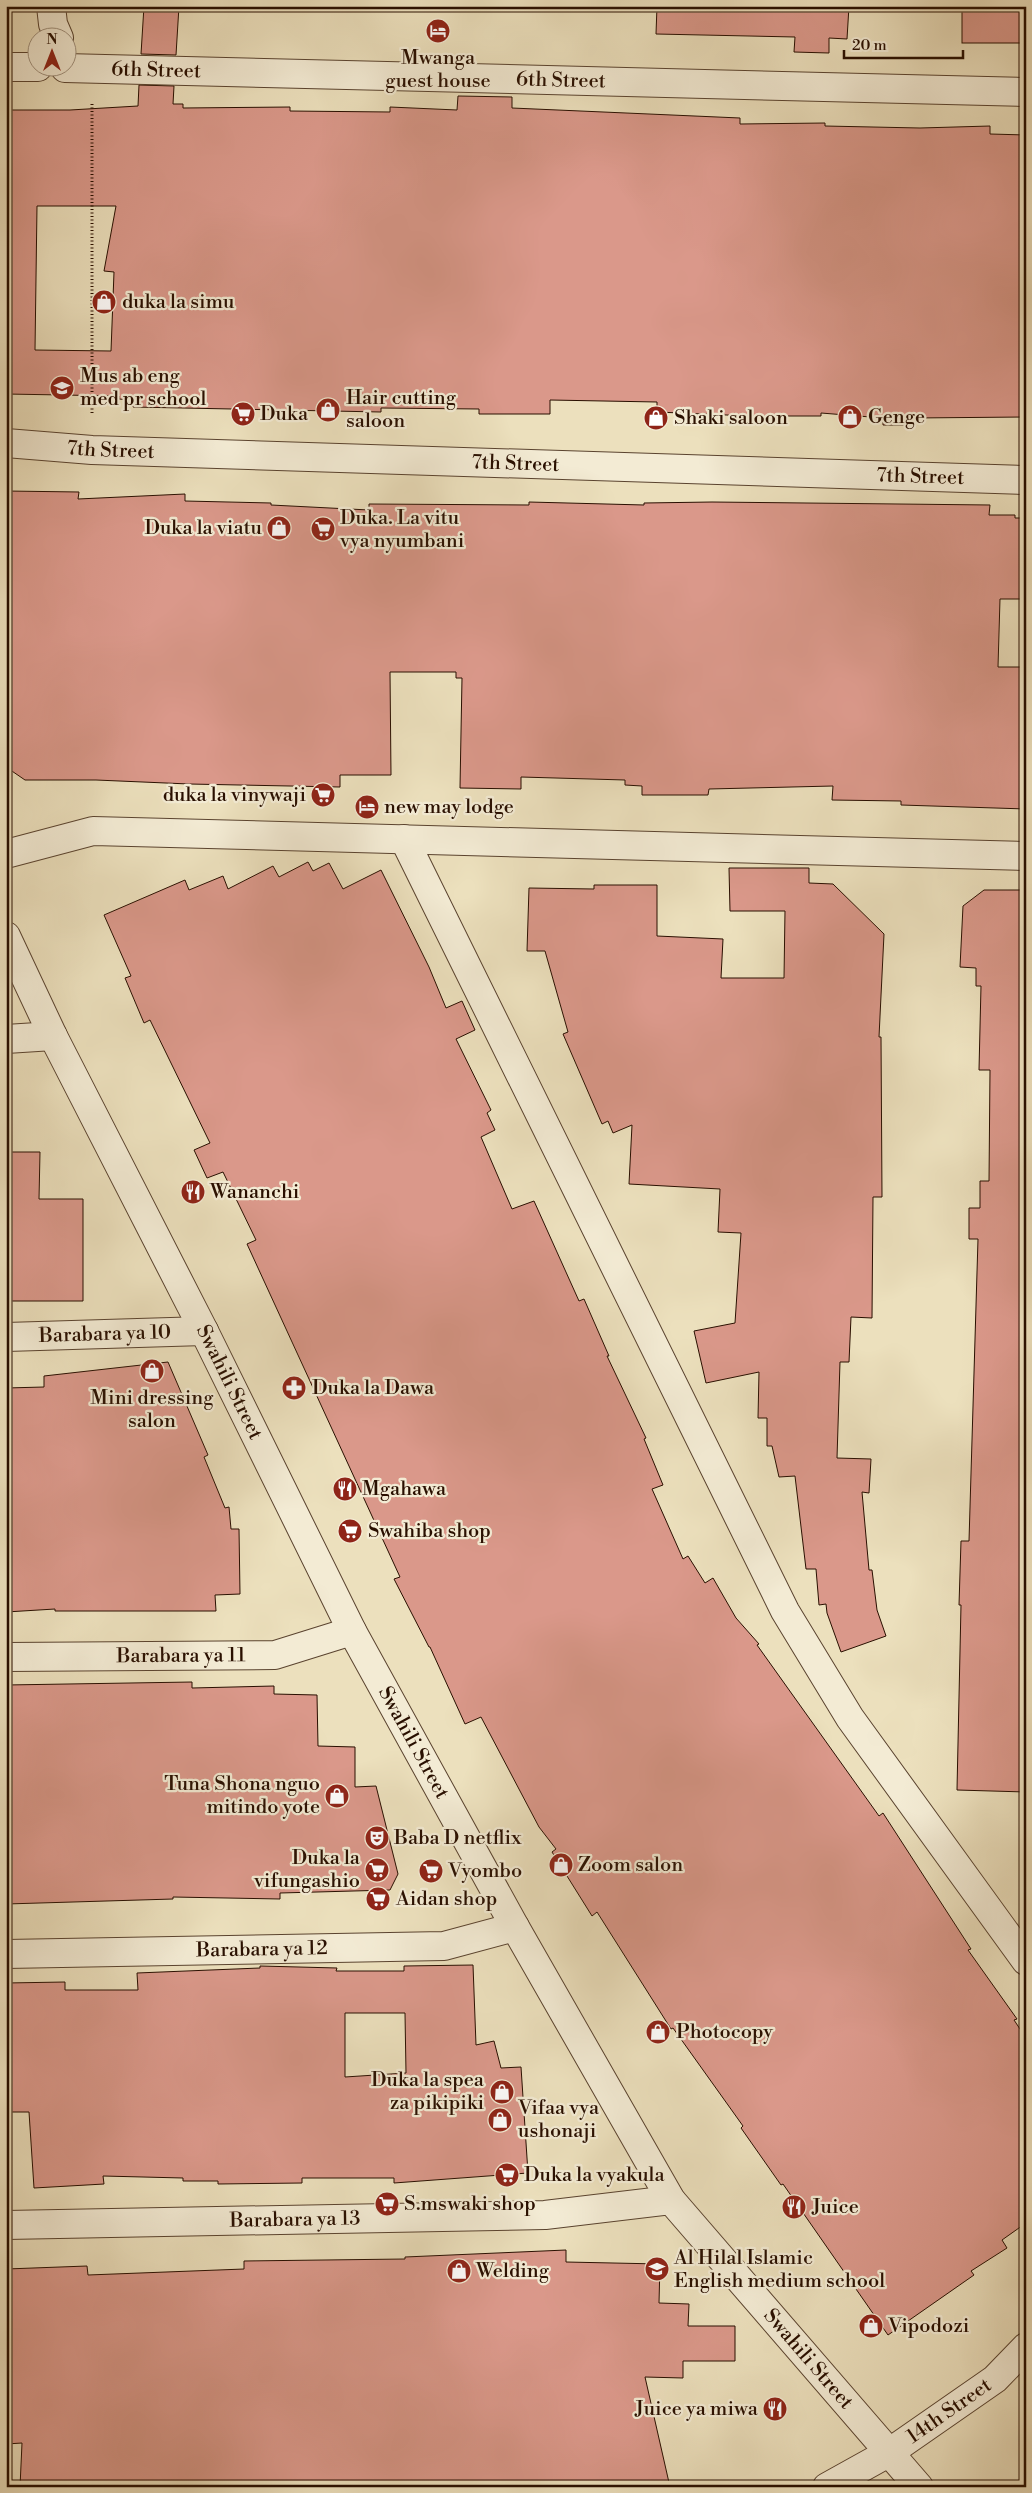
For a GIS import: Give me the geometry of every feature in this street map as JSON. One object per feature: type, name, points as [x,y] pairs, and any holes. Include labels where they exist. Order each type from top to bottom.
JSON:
[{"type":"street","points":[[50,6],[54,28]]},
{"type":"street","points":[[6,66],[28,67]]},
{"type":"street","name":"6th Street","points":[[79,68],[1026,92]]},
{"type":"street","name":"7th Street","points":[[6,444],[92,450],[1026,480]]},
{"type":"street","points":[[6,854],[92,832],[1026,856]]},
{"type":"street","points":[[404,839],[785,1611],[850,1718],[1026,1961]]},
{"type":"street","name":"Swahili Street","points":[[6,936],[53,1036],[204,1331],[352,1631],[515,1927],[671,2200],[919,2487]]},
{"type":"street","points":[[6,1039],[53,1036]]},
{"type":"street","name":"Barabara ya 10","points":[[6,1337],[204,1331]]},
{"type":"street","name":"Barabara ya 11","points":[[6,1657],[275,1655],[352,1631]]},
{"type":"street","name":"Barabara ya 12","points":[[6,1954],[444,1946],[515,1927]]},
{"type":"street","name":"Barabara ya 13","points":[[6,2225],[545,2216],[671,2200]]},
{"type":"street","name":"14th Street","points":[[827,2487],[890,2452],[995,2380],[1026,2347]]},
{"type":"path","points":[[79,68],[92,450]]},
{"type":"building","points":[[144,6],[179,6],[176,55],[141,54]]},
{"type":"building","points":[[657,6],[849,6],[847,39],[829,38],[829,53],[794,52],[795,37],[656,34]]},
{"type":"building","points":[[962,6],[1026,6],[1026,43],[962,43]]},
{"type":"building","points":[[139,85],[174,86],[173,104],[183,104],[183,108],[290,107],[290,111],[390,112],[390,107],[457,110],[458,96],[512,97],[512,108],[740,118],[740,124],[825,123],[825,126],[920,128],[990,126],[990,134],[1026,135],[1026,417],[913,418],[913,425],[883,425],[883,418],[821,413],[821,416],[750,416],[657,412],[657,402],[550,400],[550,414],[479,414],[479,409],[381,408],[381,412],[133,407],[133,400],[119,399],[119,396],[6,394],[6,110],[70,110],[138,106]],"holes":[[[37,206],[116,206],[104,271],[114,272],[111,351],[35,350]]]},
{"type":"building","points":[[6,491],[79,492],[78,499],[185,494],[185,501],[271,503],[271,505],[369,510],[369,504],[529,505],[529,502],[644,505],[644,503],[712,502],[990,505],[989,515],[1015,515],[1015,518],[1026,518],[1026,599],[1000,599],[998,667],[1026,667],[1026,809],[901,805],[901,801],[832,800],[833,786],[709,789],[708,795],[642,795],[642,786],[625,785],[625,780],[521,777],[521,789],[460,788],[462,678],[456,678],[456,672],[390,672],[391,775],[340,775],[340,787],[96,780],[25,780],[6,767]]},
{"type":"building","points":[[308,862],[313,871],[329,863],[343,889],[381,870],[429,967],[446,1008],[462,1001],[475,1030],[456,1039],[491,1110],[487,1113],[495,1130],[481,1137],[512,1209],[534,1201],[579,1301],[584,1299],[609,1356],[607,1356],[646,1438],[644,1439],[663,1485],[652,1489],[683,1559],[688,1556],[705,1583],[713,1578],[736,1618],[759,1644],[757,1645],[879,1816],[883,1813],[971,1949],[968,1950],[1017,2019],[1014,2020],[1026,2038],[1026,2223],[1002,2240],[1007,2248],[971,2271],[974,2275],[888,2335],[783,2184],[781,2185],[741,2128],[743,2126],[673,2028],[671,2029],[597,1912],[592,1916],[552,1852],[556,1849],[539,1827],[481,1717],[465,1724],[430,1647],[394,1579],[400,1577],[247,1244],[256,1240],[223,1172],[207,1178],[194,1150],[210,1143],[150,1020],[144,1023],[125,978],[131,976],[104,915],[185,880],[189,890],[223,876],[228,889],[273,866],[279,877]]},
{"type":"building","points":[[729,868],[809,868],[809,883],[833,884],[884,934],[879,1037],[881,1037],[882,1197],[873,1197],[872,1318],[851,1317],[849,1362],[840,1362],[837,1458],[871,1459],[869,1493],[862,1492],[869,1570],[872,1570],[877,1610],[886,1636],[841,1652],[827,1613],[826,1604],[819,1605],[816,1569],[806,1569],[795,1476],[779,1477],[772,1446],[767,1446],[767,1418],[758,1418],[759,1372],[706,1383],[694,1331],[735,1323],[741,1233],[718,1232],[720,1189],[629,1184],[632,1125],[613,1133],[608,1121],[602,1124],[563,1034],[568,1032],[545,951],[527,951],[529,888],[594,889],[594,885],[657,885],[657,936],[723,939],[721,978],[784,978],[785,911],[730,911]]},
{"type":"building","points":[[984,890],[1026,890],[1026,1792],[957,1790],[961,1541],[969,1541],[978,1239],[969,1239],[969,1208],[980,1208],[980,1181],[989,1181],[990,1070],[979,1070],[981,986],[976,986],[976,968],[960,967],[963,906]]},
{"type":"building","points":[[6,1152],[40,1152],[39,1199],[83,1199],[83,1301],[6,1301]]},
{"type":"building","points":[[168,1362],[208,1455],[204,1457],[225,1508],[229,1507],[231,1529],[239,1529],[240,1594],[215,1595],[216,1611],[55,1611],[55,1609],[6,1612],[6,1388],[44,1387],[44,1376]]},
{"type":"building","points":[[192,1682],[192,1688],[274,1686],[274,1694],[317,1695],[318,1746],[355,1747],[355,1787],[376,1786],[398,1874],[390,1890],[280,1893],[280,1899],[173,1897],[173,1899],[6,1904],[6,1685]]},
{"type":"building","points":[[473,1965],[476,2045],[494,2041],[501,2068],[521,2067],[528,2173],[394,2183],[394,2178],[302,2178],[302,2183],[218,2184],[218,2181],[183,2181],[183,2178],[103,2176],[104,2184],[34,2188],[29,2112],[6,2112],[6,1983],[65,1982],[65,1990],[138,1990],[137,1973],[260,1968],[260,1966],[337,1968],[336,1971],[404,1971],[404,1966]],"holes":[[[345,2013],[405,2013],[406,2073],[345,2077]]]},
{"type":"building","points":[[566,2250],[566,2262],[660,2264],[659,2303],[689,2304],[688,2326],[735,2326],[735,2361],[683,2361],[683,2378],[645,2377],[670,2487],[20,2487],[22,2443],[6,2444],[6,2269],[87,2266],[88,2275],[244,2269],[244,2261],[405,2259],[405,2257]]},
{"type":"place","name":"Mwanga guest house","points":[[438,31]]},
{"type":"place","name":"duka la simu","points":[[104,302]]},
{"type":"place","name":"Mus ab eng med pr school","points":[[62,388]]},
{"type":"place","name":"Hair cutting saloon","points":[[328,410]]},
{"type":"place","name":"Duka","points":[[243,414]]},
{"type":"place","name":"Genge","points":[[850,417]]},
{"type":"place","name":"Shaki saloon","points":[[656,418]]},
{"type":"place","name":"Duka la viatu","points":[[279,528]]},
{"type":"place","name":"Duka. La vitu vya nyumbani","points":[[323,529]]},
{"type":"place","name":"duka la vinywaji","points":[[323,795]]},
{"type":"place","name":"new may lodge","points":[[367,807]]},
{"type":"place","name":"Wananchi","points":[[193,1192]]},
{"type":"place","name":"Mini dressing salon","points":[[152,1371]]},
{"type":"place","name":"Duka la Dawa","points":[[294,1388]]},
{"type":"place","name":"Mgahawa","points":[[345,1489]]},
{"type":"place","name":"Swahiba shop","points":[[350,1531]]},
{"type":"place","name":"Tuna Shona nguo mitindo yote","points":[[337,1796]]},
{"type":"place","name":"Baba D netflix","points":[[377,1838]]},
{"type":"place","name":"Zoom salon","points":[[561,1865]]},
{"type":"place","name":"Duka la vifungashio","points":[[377,1870]]},
{"type":"place","name":"Vyombo","points":[[431,1871]]},
{"type":"place","name":"Aidan shop","points":[[378,1899]]},
{"type":"place","name":"Photocopy","points":[[658,2032]]},
{"type":"place","name":"Duka la spea za pikipiki","points":[[502,2092]]},
{"type":"place","name":"Vifaa vya ushonaji","points":[[500,2120]]},
{"type":"place","name":"Duka la vyakula","points":[[507,2175]]},
{"type":"place","name":"S.mswaki shop","points":[[387,2204]]},
{"type":"place","name":"Juice","points":[[794,2207]]},
{"type":"place","name":"Al Hilal Islamic English medium school","points":[[657,2269]]},
{"type":"place","name":"Welding","points":[[459,2271]]},
{"type":"place","name":"Vipodozi","points":[[871,2326]]},
{"type":"place","name":"Juice ya miwa","points":[[775,2409]]}]
